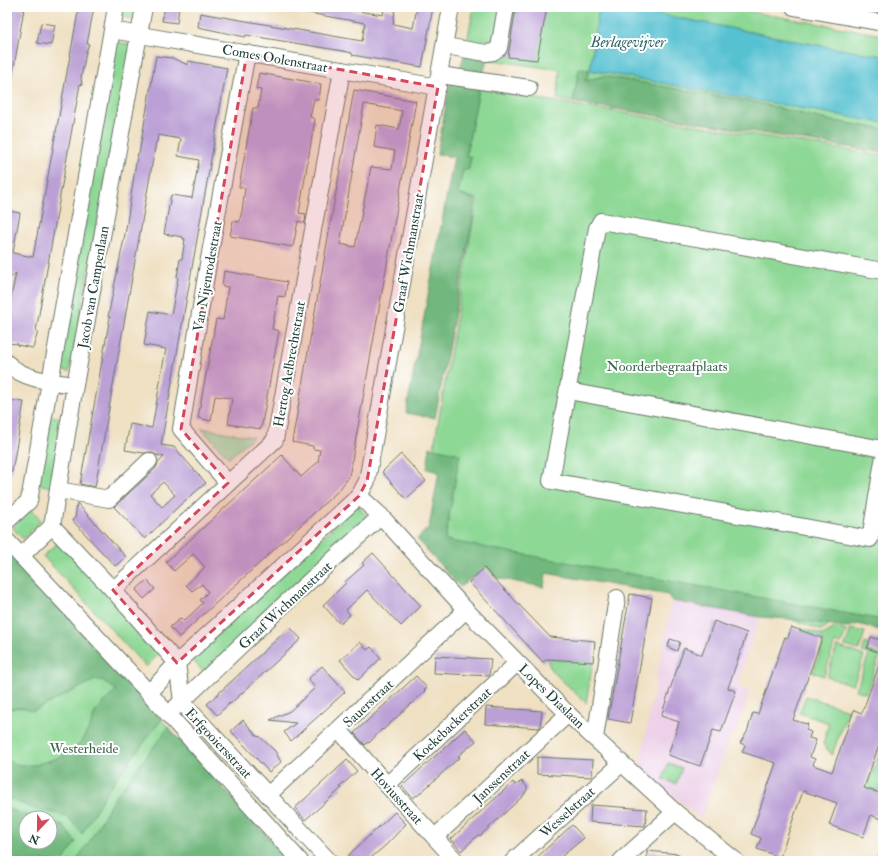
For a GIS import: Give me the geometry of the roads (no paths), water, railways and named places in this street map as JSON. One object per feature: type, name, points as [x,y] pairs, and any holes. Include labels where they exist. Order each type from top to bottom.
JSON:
[{"type":"street","name":"Jacob van Campenlaan","points":[[29,501],[116,7]]},
{"type":"street","name":"Jacob van Campenlaan","points":[[52,526],[75,385],[144,7]]},
{"type":"street","name":"Graaf Wichmanstraat","points":[[149,693],[177,663],[359,496],[366,481],[439,81],[451,7]]},
{"type":"street","points":[[445,46],[486,53],[493,52],[499,48],[506,7]]},
{"type":"street","points":[[794,7],[833,10],[883,23]]},
{"type":"street","name":"Comes Oolenstraat","points":[[112,30],[342,70],[439,81],[529,88]]},
{"type":"street","name":"Van Nijenrodestraat","points":[[228,483],[181,429],[208,264],[247,53]]},
{"type":"street","name":"Hertog Aelbrechtstraat","points":[[113,590],[275,440],[342,70]]},
{"type":"street","points":[[883,271],[601,221],[597,228],[551,481],[870,539],[883,461]]},
{"type":"street","points":[[7,363],[13,370],[21,374],[49,381],[75,385]]},
{"type":"street","points":[[568,392],[883,449]]},
{"type":"street","points":[[58,490],[109,499],[149,461]]},
{"type":"street","points":[[359,496],[381,516]]},
{"type":"street","points":[[7,521],[29,501],[54,510]]},
{"type":"street","name":"Graaf Wichmanstraat","points":[[168,716],[279,609],[381,516]]},
{"type":"street","name":"Lopes Diaslaan","points":[[381,516],[466,610],[568,714],[674,812],[731,859]]},
{"type":"street","points":[[21,556],[52,526],[113,590],[177,663]]},
{"type":"street","name":"Erfgooiersstraat","points":[[7,541],[149,693],[168,716],[300,861]]},
{"type":"street","points":[[594,738],[617,598]]},
{"type":"street","name":"Sauerstraat","points":[[268,795],[466,610]]},
{"type":"street","name":"Erfgooiersstraat","points":[[177,663],[182,702],[329,861]]},
{"type":"street","name":"Koekebackerstraat","points":[[387,785],[517,663]]},
{"type":"street","name":"Janssenstraat","points":[[434,838],[568,714]]},
{"type":"street","name":"Hoviusstraat","points":[[339,730],[456,861]]},
{"type":"street","name":"Wesselstraat","points":[[513,861],[621,764]]},
{"type":"street","points":[[621,861],[674,812]]},
{"type":"water","name":"Berlagevijver","points":[[599,7],[622,7],[833,48],[883,56],[883,123],[590,70]]},
{"type":"park label","name":"Noorderbegraafplaats","points":[[667,366]]},
{"type":"park label","name":"Westerheide","points":[[84,748]]}]
